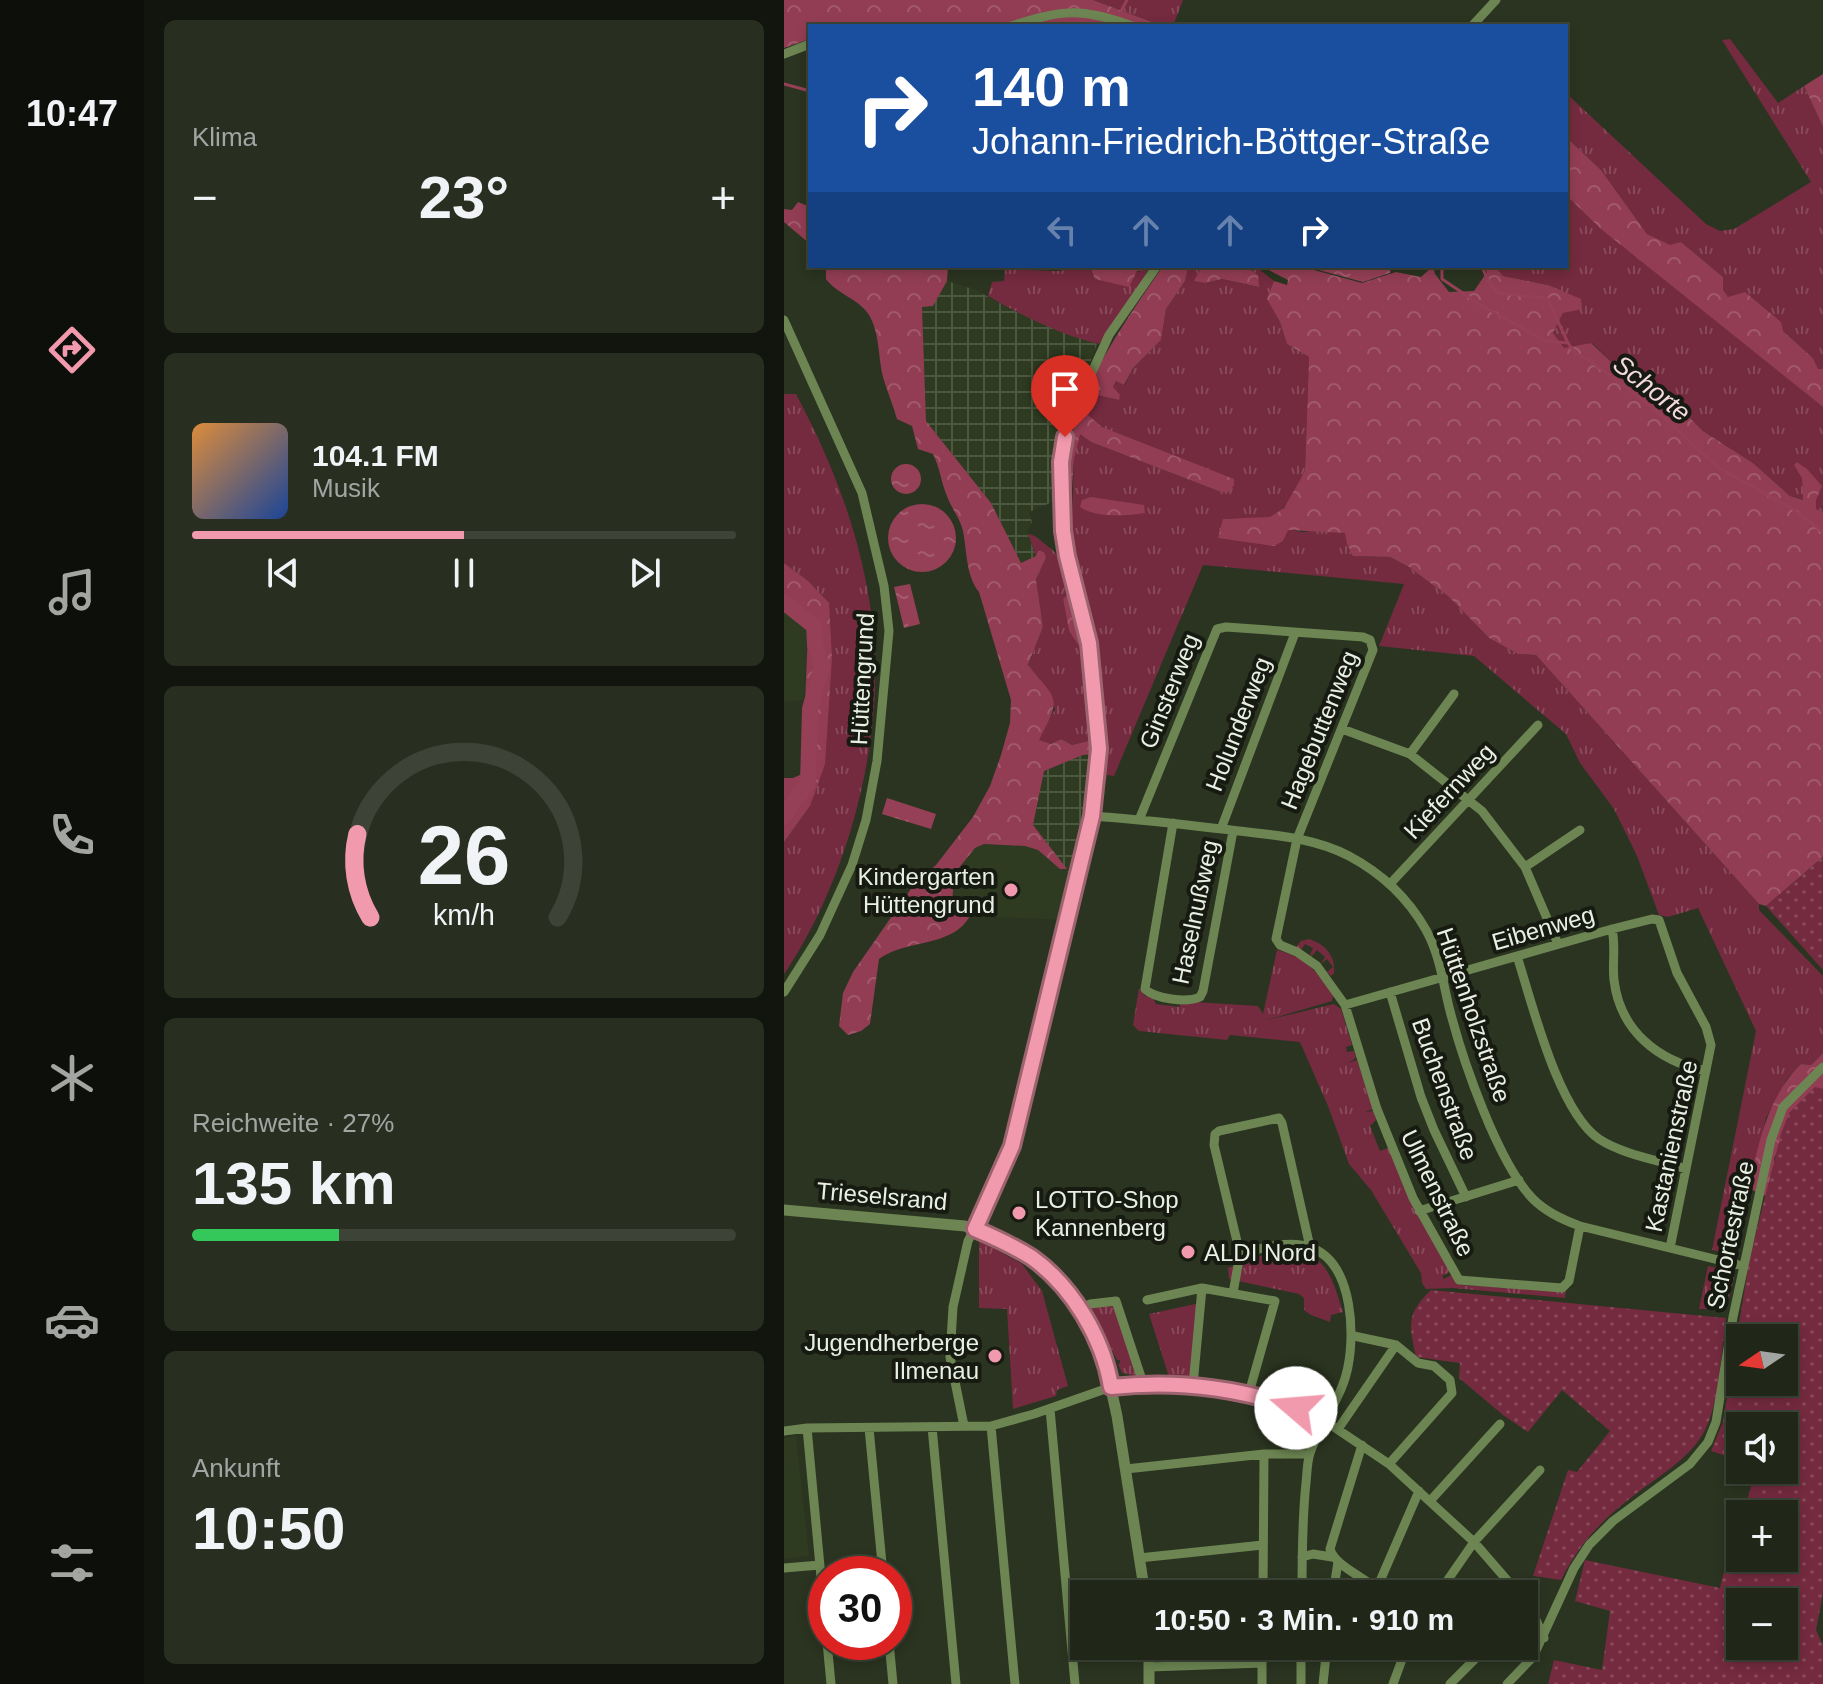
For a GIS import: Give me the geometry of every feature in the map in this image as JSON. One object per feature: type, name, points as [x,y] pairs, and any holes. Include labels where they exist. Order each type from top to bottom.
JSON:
[{"type":"street","points":[[1474,24],[1496,0]]},
{"type":"street","points":[[1019,24],[1068,11],[1090,12],[1126,24]]},
{"type":"street","points":[[784,54],[808,45]]},
{"type":"street","points":[[964,1426],[950,1357],[953,1307],[968,1241],[1012,1146],[1092,816],[1099,749],[1089,643],[1067,556],[1061,507],[1061,462],[1065,437],[1109,335],[1156,268]]},
{"type":"street","name":"Hüttengrund","points":[[784,320],[862,493],[884,586],[889,631],[878,749],[866,820],[852,865],[820,935],[784,992]]},
{"type":"street","name":"Ginsterweg","points":[[1139,820],[1217,629],[1226,627],[1367,638]]},
{"type":"street","name":"Holunderweg","points":[[1221,829],[1295,633]]},
{"type":"street","name":"Hagebuttenweg","points":[[1345,1005],[1317,966],[1280,945],[1276,939],[1297,839],[1373,650],[1367,638]]},
{"type":"street","points":[[1410,754],[1454,694]]},
{"type":"street","name":"Kiefernweg","points":[[1390,884],[1538,725]]},
{"type":"street","points":[[1342,729],[1410,754],[1470,800],[1498,830],[1525,867],[1558,944]]},
{"type":"street","name":"Hüttenholzstraße","points":[[1092,816],[1297,839],[1348,855],[1390,884],[1427,931],[1473,1083],[1500,1146],[1519,1180],[1535,1200],[1547,1210],[1580,1226],[1743,1266]]},
{"type":"street","name":"Haselnußweg","points":[[1173,823],[1145,989],[1151,995],[1195,1000],[1203,991],[1233,831]]},
{"type":"street","points":[[1525,867],[1580,830]]},
{"type":"street","name":"Eibenweg","points":[[1345,1005],[1612,929],[1659,920]]},
{"type":"street","name":"Kastanienstraße","points":[[1659,920],[1677,973],[1709,1034],[1711,1050],[1670,1248]]},
{"type":"street","points":[[1612,929],[1616,993],[1624,1016],[1652,1050],[1683,1066],[1706,1071]]},
{"type":"street","points":[[1517,956],[1553,1065],[1583,1123],[1610,1145],[1686,1169]]},
{"type":"street","name":"Buchenstraße","points":[[1390,992],[1421,1097],[1466,1197]]},
{"type":"street","name":"Ulmenstraße","points":[[1345,1005],[1377,1109],[1419,1211],[1459,1280],[1562,1288],[1569,1281],[1580,1226]]},
{"type":"street","name":"Schortestraße","points":[[1507,1684],[1523,1670],[1544,1638],[1574,1568],[1595,1538],[1690,1464],[1708,1442],[1716,1422],[1743,1266],[1765,1166],[1783,1107],[1823,1067]]},
{"type":"street","points":[[1233,1293],[1240,1254],[1214,1145],[1215,1134],[1279,1118],[1310,1247]]},
{"type":"street","name":"Buchenstraße","points":[[1419,1211],[1519,1180]]},
{"type":"street","name":"Trieselsrand","points":[[784,1210],[957,1224],[975,1229],[1034,1259],[1051,1274],[1080,1309],[1104,1357],[1126,1469],[1143,1580]]},
{"type":"street","points":[[1240,1254],[1285,1245],[1310,1247],[1323,1253],[1339,1275],[1354,1336],[1346,1377],[1309,1454],[1303,1508],[1302,1580]]},
{"type":"street","points":[[1193,1385],[1202,1288]]},
{"type":"street","points":[[1147,1300],[1202,1288],[1275,1301],[1249,1393]]},
{"type":"street","points":[[1080,1309],[1090,1304],[1116,1301],[1143,1383]]},
{"type":"street","points":[[1354,1336],[1396,1345],[1418,1363],[1434,1366],[1450,1380],[1452,1393],[1389,1464]]},
{"type":"street","points":[[1338,1429],[1396,1345]]},
{"type":"street","points":[[784,1431],[807,1428],[991,1426],[1111,1387],[1143,1383],[1193,1385],[1249,1393],[1325,1421],[1389,1464],[1474,1542],[1507,1580]]},
{"type":"street","points":[[1050,1409],[1075,1684]]},
{"type":"street","points":[[1430,1501],[1500,1424]]},
{"type":"street","points":[[991,1426],[1015,1684]]},
{"type":"street","points":[[932,1427],[956,1684]]},
{"type":"street","points":[[807,1428],[819,1556]]},
{"type":"street","points":[[869,1428],[881,1556]]},
{"type":"street","points":[[1334,1580],[1335,1559],[1330,1543],[1362,1445]]},
{"type":"street","points":[[1126,1469],[1264,1454],[1309,1454]]},
{"type":"street","points":[[1263,1580],[1264,1454]]},
{"type":"street","points":[[1448,1580],[1474,1542],[1540,1470]]},
{"type":"street","points":[[1383,1580],[1419,1491]]},
{"type":"street","points":[[1139,1558],[1263,1545]]},
{"type":"street","points":[[1302,1557],[1313,1554],[1335,1559],[1364,1580]]},
{"type":"street","points":[[784,1568],[808,1566]]},
{"type":"street","points":[[1538,1629],[1544,1638]]},
{"type":"street","points":[[829,1660],[831,1684]]},
{"type":"street","points":[[891,1660],[893,1684]]},
{"type":"street","points":[[1149,1684],[1150,1660]]},
{"type":"street","points":[[1150,1667],[1210,1660]]},
{"type":"street","points":[[1262,1660],[1262,1684]]},
{"type":"street","points":[[1301,1660],[1301,1684]]},
{"type":"street","points":[[1323,1684],[1326,1660]]},
{"type":"street","points":[[1393,1684],[1402,1660]]},
{"type":"street","points":[[1450,1684],[1474,1660]]},
{"type":"shaded area","points":[[947,281],[976,290],[1012,310],[1097,344],[1060,445],[1057,500],[1029,512],[1032,522],[1027,532],[1036,556],[1021,564],[991,503],[926,421],[922,306],[933,305]]},
{"type":"shaded area","points":[[784,612],[808,631],[804,700],[784,702]]},
{"type":"shaded area","points":[[1095,754],[1089,807],[1071,876],[1033,825],[1044,771],[1083,755]]},
{"type":"shaded area","name":"Kindergarten Hüttengrund","points":[[984,844],[1025,846],[1038,850],[1060,869],[1067,869],[1071,876],[1061,920],[970,916],[959,912],[952,904],[954,874],[975,848]]},
{"type":"shaded area","points":[[796,1436],[809,1556],[784,1559],[784,1438]]},
{"type":"green space","points":[[784,0],[1093,0],[1158,24],[808,24],[808,40],[784,48]]},
{"type":"green space","points":[[1093,0],[1183,0],[1174,24],[1158,24]]},
{"type":"green space","points":[[1730,39],[1778,103],[1804,86],[1823,127],[1823,369],[1818,370],[1813,358],[1783,331],[1728,297],[1723,291],[1723,277],[1681,242],[1670,246],[1647,234],[1601,170],[1568,139],[1568,95],[1706,224],[1720,231],[1734,229],[1811,182],[1722,40]]},
{"type":"green space","points":[[1823,74],[1823,127],[1804,86]]},
{"type":"green space","points":[[1568,139],[1601,170],[1647,234],[1670,245],[1681,242],[1723,277],[1723,290],[1728,297],[1745,292],[1781,322],[1783,331],[1813,358],[1818,369],[1823,369],[1823,407],[1601,229],[1568,197]]},
{"type":"green space","points":[[1568,197],[1602,229],[1823,407],[1823,512],[1816,510],[1816,500],[1802,478],[1804,500],[1790,496],[1753,463],[1703,431],[1660,388],[1620,370],[1592,343],[1564,349],[1553,333],[1563,313],[1548,285],[1503,276],[1497,268],[1568,268]]},
{"type":"green space","points":[[798,202],[808,206],[808,242],[784,222],[784,209],[792,210]]},
{"type":"green space","points":[[826,268],[948,268],[947,281],[933,306],[922,307],[926,421],[991,503],[1021,563],[1036,556],[1038,551],[1044,552],[1046,558],[1036,579],[1043,627],[1028,665],[1051,693],[1054,707],[1039,740],[1051,744],[1061,739],[1072,745],[1092,740],[1095,754],[1083,755],[1044,771],[1033,825],[1067,869],[1060,869],[1038,850],[1025,846],[984,844],[975,848],[954,874],[952,904],[959,912],[970,916],[952,933],[902,948],[879,959],[870,1024],[848,1035],[839,1026],[843,993],[853,972],[915,883],[936,865],[973,817],[990,786],[1001,755],[1010,723],[1011,700],[979,592],[969,571],[962,526],[933,454],[918,449],[912,426],[897,419],[883,377],[877,338],[869,315],[826,279]]},
{"type":"green space","points":[[1089,268],[1095,279],[1148,270],[1099,344],[1042,324],[988,296],[992,282],[1004,281],[1005,269],[1056,271]]},
{"type":"green space","points":[[1090,268],[1149,268],[1137,271],[1129,287],[1095,279]]},
{"type":"green space","points":[[1162,268],[1188,268],[1185,281],[1166,309],[1161,340],[1133,368],[1124,385],[1116,381],[1113,387],[1120,395],[1119,400],[1097,395],[1088,415],[1102,427],[1234,479],[1234,485],[1229,492],[1221,492],[1091,442],[1080,434],[1069,504],[1066,502],[1067,471],[1077,416],[1097,371]]},
{"type":"green space","points":[[1187,268],[1201,268],[1195,281],[1205,283],[1222,279],[1258,287],[1258,275],[1248,268],[1258,268],[1274,281],[1268,299],[1287,344],[1309,357],[1305,470],[1295,490],[1282,510],[1270,517],[1224,519],[1302,532],[1323,530],[1345,533],[1354,556],[1390,557],[1409,567],[1449,597],[1489,638],[1518,654],[1536,655],[1759,904],[1759,910],[1823,976],[1823,1053],[1811,1065],[1801,1064],[1787,1079],[1766,1118],[1746,1203],[1735,1214],[1732,1229],[1726,1235],[1729,1254],[1712,1250],[1756,1031],[1698,908],[1668,917],[1659,915],[1637,856],[1614,809],[1580,763],[1566,734],[1474,656],[1379,646],[1404,584],[1203,565],[1114,776],[1107,775],[1104,789],[1098,794],[1096,665],[1066,516],[1072,514],[1074,459],[1079,433],[1091,442],[1221,492],[1102,427],[1087,415],[1097,395],[1119,400],[1113,387],[1116,381],[1125,385],[1133,368],[1161,340],[1166,309],[1185,281]]},
{"type":"green space","points":[[1201,268],[1248,268],[1258,275],[1259,287],[1222,279],[1205,283],[1194,281]]},
{"type":"green space","points":[[1265,268],[1306,268],[1362,283],[1396,272],[1421,277],[1434,268],[1449,292],[1474,291],[1487,272],[1484,268],[1497,268],[1503,276],[1548,285],[1581,299],[1582,309],[1563,313],[1553,333],[1564,348],[1591,343],[1620,370],[1660,388],[1703,431],[1753,463],[1790,496],[1803,500],[1802,478],[1794,465],[1797,462],[1822,486],[1816,509],[1823,512],[1823,857],[1766,906],[1759,904],[1536,655],[1518,654],[1489,638],[1449,597],[1409,567],[1390,557],[1353,556],[1345,533],[1288,530],[1283,541],[1274,546],[1218,538],[1223,519],[1270,517],[1284,508],[1305,470],[1309,357],[1287,344],[1280,322],[1267,299],[1274,281],[1287,285],[1288,280]]},
{"type":"green space","points":[[784,394],[796,394],[834,475],[854,531],[872,619],[875,663],[874,709],[858,804],[827,894],[784,974],[784,842],[810,806],[807,580],[784,563]]},
{"type":"green space","points":[[1091,497],[1144,505],[1145,513],[1102,515],[1080,507],[1082,500]]},
{"type":"green space","points":[[1028,534],[1052,549],[1065,570],[1071,591],[1063,599],[1069,631],[1085,655],[1092,740],[1072,745],[1061,739],[1051,744],[1038,740],[1055,709],[1040,679],[1028,666],[1043,627],[1036,579],[1046,558],[1036,556]]},
{"type":"green space","points":[[784,563],[807,580],[829,603],[832,658],[825,764],[810,806],[784,842],[784,778],[802,774],[808,631],[784,612]]},
{"type":"green space","points":[[1071,591],[1085,655],[1069,631],[1063,599]]},
{"type":"green space","points":[[1823,857],[1823,970],[1766,906]]},
{"type":"green space","points":[[1309,939],[1324,947],[1331,956],[1334,967],[1334,973],[1331,976],[1327,972],[1333,967],[1327,959],[1321,964],[1325,957],[1317,950],[1312,956],[1313,948],[1305,944],[1301,950],[1296,947],[1301,941]]},
{"type":"green space","points":[[1277,950],[1310,966],[1333,995],[1332,1001],[1267,1020],[1334,1004],[1341,1009],[1352,1045],[1346,1047],[1347,1052],[1354,1051],[1356,1058],[1348,1063],[1357,1060],[1373,1109],[1365,1112],[1374,1111],[1376,1120],[1370,1126],[1380,1151],[1388,1148],[1450,1272],[1442,1276],[1444,1279],[1451,1275],[1461,1285],[1566,1289],[1565,1298],[1452,1288],[1426,1289],[1421,1273],[1371,1190],[1349,1164],[1300,1042],[1230,1035],[1227,1040],[1139,1031],[1133,1025],[1139,988],[1156,1004],[1180,1007],[1179,1001],[1258,1006],[1263,1014]]},
{"type":"green space","points":[[1823,1053],[1823,1062],[1814,1071],[1823,1071],[1823,1094],[1783,1141],[1774,1158],[1775,1181],[1767,1196],[1760,1194],[1749,1188],[1772,1105],[1801,1064],[1811,1065]]},
{"type":"green space","points":[[1815,1087],[1823,1089],[1823,1593],[1816,1630],[1823,1645],[1823,1684],[1548,1684],[1554,1660],[1602,1670],[1610,1611],[1575,1601],[1585,1560],[1720,1588],[1726,1563],[1726,1572],[1798,1572],[1798,1500],[1747,1500],[1752,1484],[1798,1484],[1798,1412],[1726,1412],[1726,1456],[1711,1451],[1723,1422],[1727,1396],[1798,1396],[1798,1324],[1739,1324],[1750,1256],[1789,1113]]},
{"type":"green space","points":[[1743,1203],[1736,1252],[1729,1254],[1724,1242],[1732,1229],[1739,1205]]},
{"type":"green space","points":[[979,1240],[1022,1264],[1042,1291],[1068,1386],[1057,1390],[1056,1396],[1013,1409],[1007,1309],[979,1308]]},
{"type":"green space","points":[[1304,1252],[1320,1262],[1334,1285],[1343,1312],[1331,1315],[1330,1322],[1304,1310],[1304,1298],[1299,1294],[1229,1279],[1228,1268],[1266,1254]]},
{"type":"green space","points":[[1708,1266],[1717,1268],[1714,1309],[1699,1309]]},
{"type":"green space","points":[[1717,1268],[1728,1271],[1734,1278],[1725,1310],[1714,1309]]},
{"type":"green space","points":[[1431,1290],[1726,1318],[1717,1392],[1704,1432],[1684,1457],[1595,1530],[1577,1552],[1561,1580],[1533,1576],[1568,1470],[1577,1472],[1610,1431],[1562,1390],[1528,1432],[1459,1378],[1460,1363],[1416,1357],[1411,1328],[1413,1313]]},
{"type":"green space","points":[[1200,1303],[1192,1377],[1169,1377],[1149,1314]]},
{"type":"green space","points":[[1113,1305],[1137,1376],[1122,1373],[1118,1364],[1120,1360],[1117,1360],[1091,1310],[1091,1307]]},
{"type":"water","points":[[1311,268],[1391,268],[1390,273],[1363,282]]},
{"type":"water","points":[[906,464],[912,465],[920,473],[920,485],[912,493],[906,494],[900,493],[892,485],[891,479],[892,473],[900,465]]},
{"type":"water","points":[[922,504],[946,514],[956,538],[946,562],[922,572],[898,562],[888,538],[898,514]]},
{"type":"water","points":[[910,584],[920,624],[904,628],[894,587]]},
{"type":"water","points":[[887,798],[936,814],[931,829],[882,814]]},
{"type":"waterway","points":[[1121,11],[1127,0]]},
{"type":"waterway","name":"Schorte","points":[[784,84],[808,90]]},
{"type":"waterway","points":[[1442,268],[1442,279],[1482,306],[1546,341],[1568,343]]},
{"type":"waterway","name":"Schorte","points":[[1483,268],[1498,293],[1547,298],[1576,354],[1589,360],[1652,407],[1719,468],[1793,509],[1823,532]]},
{"type":"waterway","points":[[784,602],[814,626],[815,644],[822,666],[810,709],[808,783],[784,816]]},
{"type":"place","name":"Kindergarten Hüttengrund","points":[[1011,890]]},
{"type":"place","name":"LOTTO-Shop Kannenberg","points":[[1019,1213]]},
{"type":"place","name":"ALDI Nord","points":[[1188,1252]]},
{"type":"place","name":"Jugendherberge Ilmenau","points":[[995,1356]]},
{"type":"route","points":[[1065,437],[1061,462],[1063,531],[1089,643],[1099,749],[1092,816],[1012,1146],[975,1229],[1034,1259],[1064,1289],[1080,1309],[1095,1337],[1104,1357],[1111,1387],[1143,1383],[1209,1386],[1249,1393],[1296,1408]]}]
